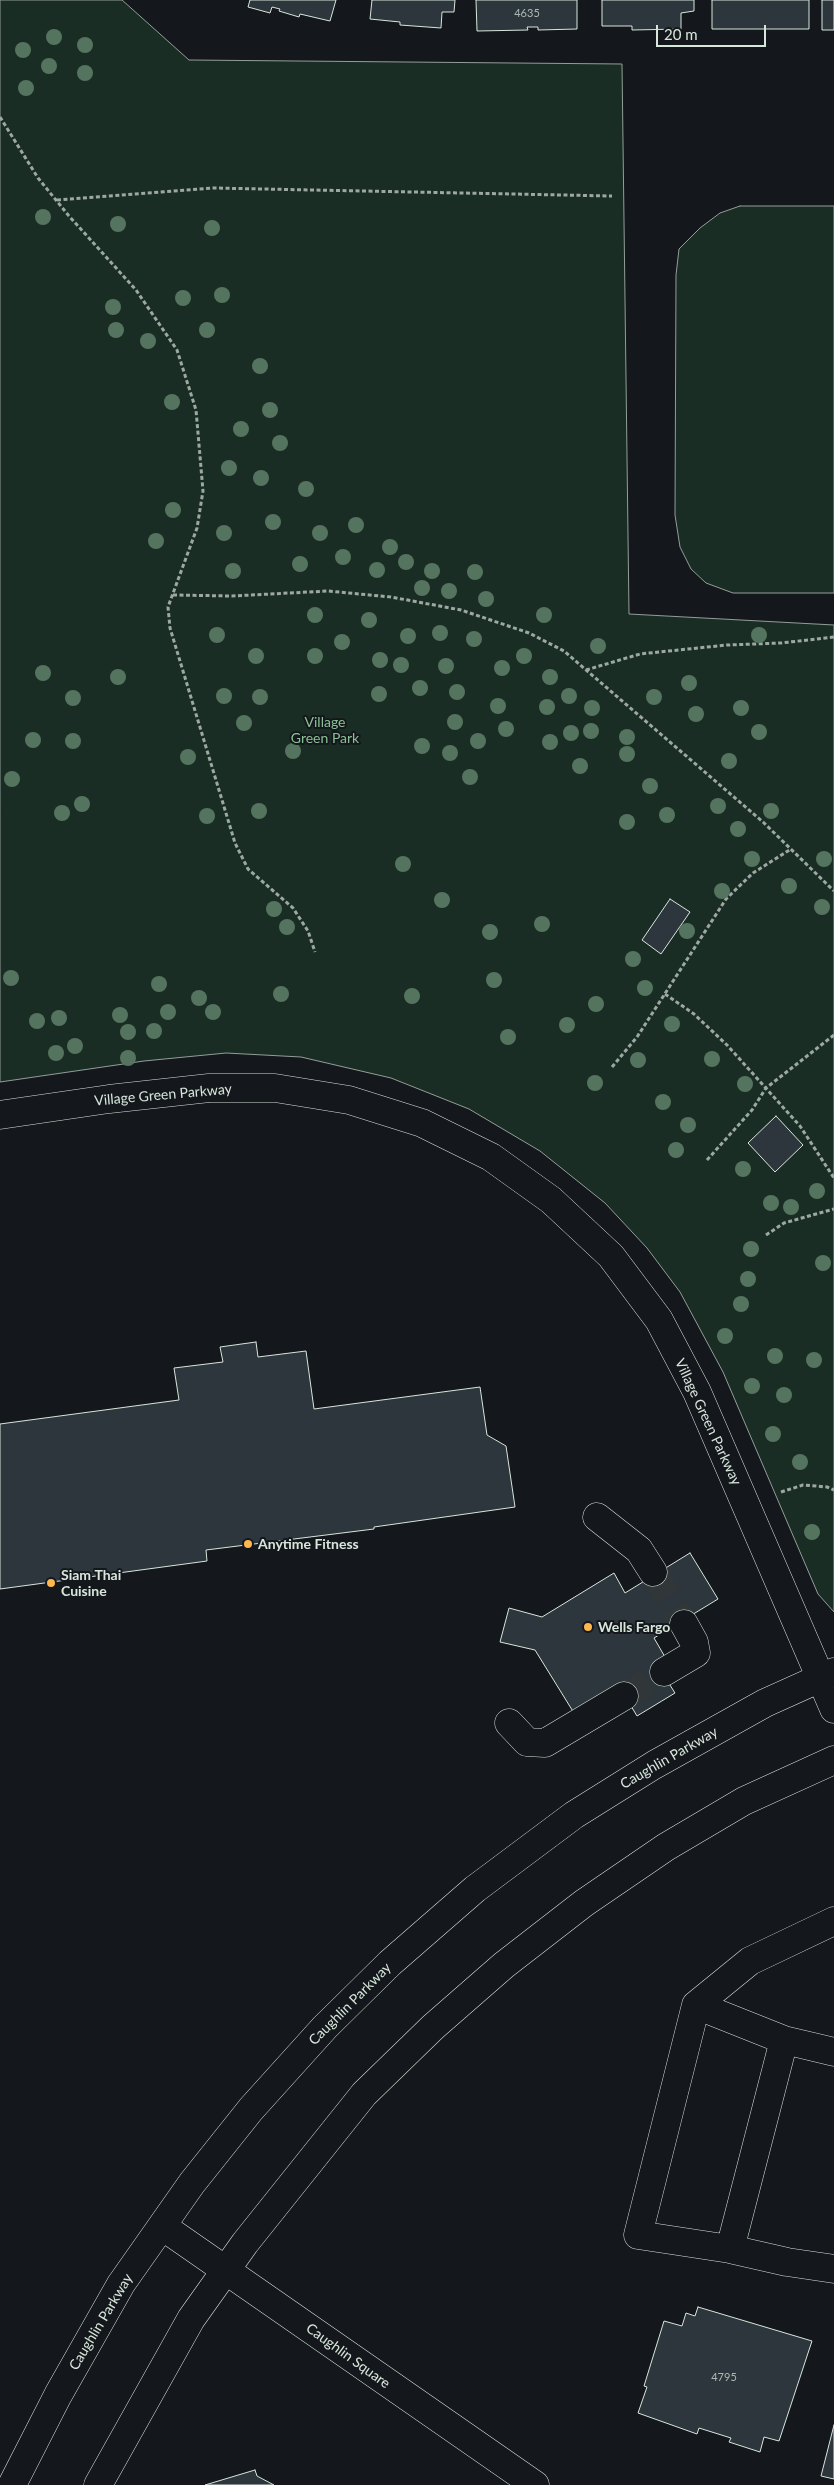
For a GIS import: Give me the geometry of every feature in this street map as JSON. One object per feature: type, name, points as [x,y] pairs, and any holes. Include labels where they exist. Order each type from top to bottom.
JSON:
[{"type":"street","name":"Village Green Parkway","points":[[0,1115],[109,1099],[209,1088],[275,1088],[358,1103],[422,1124],[491,1157],[551,1200],[611,1256],[659,1320],[698,1392],[827,1675],[834,1709]]},
{"type":"street","points":[[597,1517],[639,1550],[653,1572]]},
{"type":"street","points":[[664,1672],[696,1653],[694,1642],[684,1624]]},
{"type":"street","name":"Caughlin Parkway","points":[[12,2485],[58,2395],[121,2284],[192,2183],[251,2109],[325,2027],[390,1963],[475,1888],[574,1815],[654,1766],[765,1703],[827,1675]]},
{"type":"street","points":[[509,1724],[527,1742],[545,1743],[624,1696]]},
{"type":"street","points":[[98,2485],[186,2327],[226,2270],[303,2168],[364,2094],[433,2027],[504,1965],[584,1903],[666,1847],[744,1801],[834,1760]]},
{"type":"street","points":[[834,1921],[750,1961],[696,2006],[638,2235],[730,2249],[787,2262],[834,2269]]},
{"type":"street","points":[[696,2006],[784,2040],[834,2052]]},
{"type":"street","points":[[730,2249],[784,2040]]},
{"type":"street","name":"Caughlin Square","points":[[162,2226],[534,2485]]},
{"type":"path","points":[[0,118],[38,178],[136,290],[160,322],[177,350],[187,376],[196,410],[203,491],[197,528],[168,607],[170,628],[235,843],[248,869],[293,908],[308,931],[315,952]]},
{"type":"path","points":[[56,200],[213,188],[612,196]]},
{"type":"path","points":[[173,595],[232,596],[328,591],[391,597],[461,610],[529,633],[564,651],[764,822],[834,891]]},
{"type":"path","points":[[586,670],[640,654],[727,644],[781,643],[834,637]]},
{"type":"path","points":[[612,1067],[637,1037],[726,899],[753,873],[791,848]]},
{"type":"path","points":[[665,994],[701,1020],[766,1088],[800,1126],[834,1178]]},
{"type":"path","points":[[707,1160],[752,1110],[766,1088],[834,1035]]},
{"type":"path","points":[[766,1235],[784,1223],[834,1209]]},
{"type":"path","points":[[781,1492],[803,1486],[827,1487],[834,1490]]},
{"type":"green space","name":"Village Green Park","points":[[0,0],[122,0],[189,60],[622,64],[629,614],[834,625],[834,1612],[818,1594],[723,1372],[680,1292],[647,1248],[605,1203],[540,1151],[469,1109],[391,1078],[301,1057],[226,1053],[144,1061],[0,1082]]},
{"type":"green space","points":[[740,206],[834,206],[834,593],[733,593],[706,583],[691,569],[680,547],[675,515],[676,275],[679,249],[700,228],[720,213]]},
{"type":"building","points":[[250,0],[336,0],[330,21],[300,14],[299,17],[272,7],[270,13],[248,7]]},
{"type":"building","points":[[372,0],[455,0],[454,12],[442,12],[441,28],[400,25],[400,22],[370,19]]},
{"type":"building","points":[[476,0],[577,0],[577,29],[538,30],[538,27],[527,27],[528,30],[477,31]]},
{"type":"building","points":[[602,0],[694,0],[694,11],[681,13],[681,29],[632,30],[632,26],[602,26]]},
{"type":"building","points":[[712,0],[809,0],[809,29],[712,29]]},
{"type":"building","points":[[822,0],[834,0],[834,30],[822,30]]},
{"type":"building","points":[[670,899],[690,912],[661,954],[642,940]]},
{"type":"building","points":[[776,1116],[803,1145],[775,1172],[748,1143]]},
{"type":"building","points":[[256,1342],[258,1357],[306,1351],[314,1409],[480,1387],[487,1435],[506,1446],[515,1507],[374,1527],[374,1529],[206,1550],[207,1561],[0,1589],[0,1424],[179,1400],[174,1368],[223,1362],[220,1347]]},
{"type":"building","name":"Wells Fargo","points":[[690,1553],[718,1599],[654,1638],[665,1657],[656,1663],[675,1693],[637,1716],[619,1686],[574,1713],[535,1650],[500,1642],[509,1608],[542,1617],[614,1573],[625,1593]]},
{"type":"building","points":[[698,2307],[812,2341],[779,2441],[764,2437],[760,2452],[729,2442],[731,2438],[699,2428],[697,2434],[638,2413],[647,2387],[644,2386],[664,2321],[682,2326],[686,2313],[695,2316]]},
{"type":"building","points":[[834,2425],[834,2479],[821,2476]]},
{"type":"building","points":[[255,2470],[257,2476],[274,2485],[205,2485]]},
{"type":"tunnel","points":[[653,1572],[684,1624]]},
{"type":"tunnel","points":[[624,1696],[664,1672]]},
{"type":"place","name":"Anytime Fitness","points":[[248,1544]]},
{"type":"place","name":"Siam Thai Cuisine","points":[[51,1583]]},
{"type":"place","name":"Wells Fargo","points":[[588,1627]]}]
